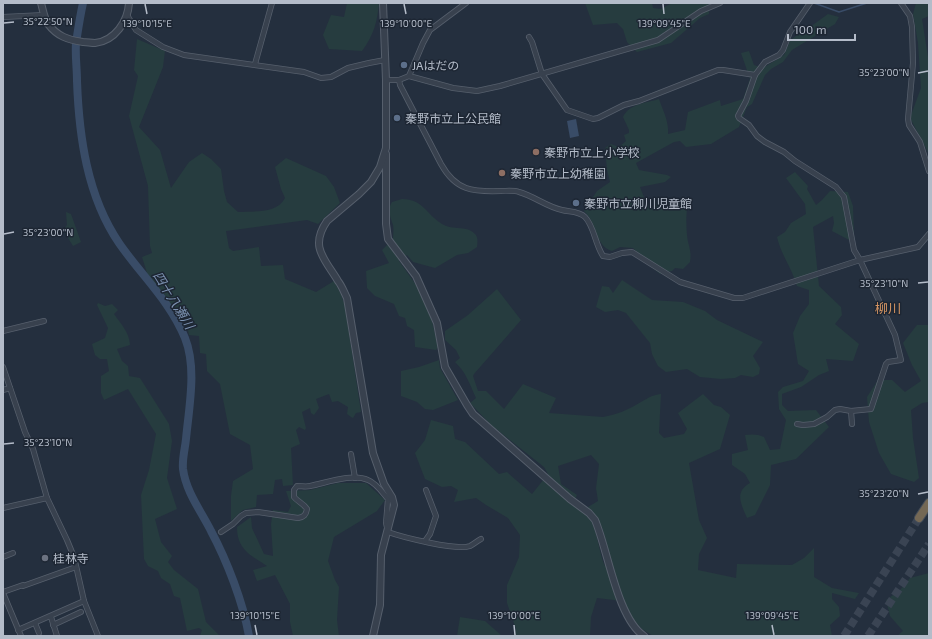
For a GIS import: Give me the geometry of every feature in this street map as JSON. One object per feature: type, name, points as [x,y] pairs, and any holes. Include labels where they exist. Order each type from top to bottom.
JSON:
[{"type":"highway","points":[[920,518],[929,503]]},
{"type":"street","points":[[41,3],[48,23],[60,36],[70,41],[96,43],[117,32],[127,15],[129,3]]},
{"type":"street","points":[[255,64],[272,3]]},
{"type":"street","points":[[383,3],[386,80],[386,224],[388,239],[416,276],[436,323],[445,367],[467,405],[474,414],[570,499],[589,513],[595,520],[623,606],[636,628],[644,636]]},
{"type":"street","points":[[409,76],[424,40],[430,30],[466,3]]},
{"type":"street","points":[[386,80],[399,80],[409,76],[453,88],[478,91],[500,86],[658,40],[701,11],[720,3]]},
{"type":"street","points":[[797,424],[814,424],[827,417],[835,410],[851,411],[871,409],[886,364],[888,362],[901,360],[895,335],[854,250],[844,197],[836,187],[795,161],[784,152],[757,136],[749,125],[738,116],[746,101],[755,74],[765,62],[779,55],[783,50],[790,32],[810,3]]},
{"type":"street","points":[[901,3],[910,16],[912,27],[913,63],[908,119],[909,125],[920,142],[929,171]]},
{"type":"street","points":[[3,17],[44,15]]},
{"type":"street","points":[[127,15],[136,30],[150,40],[184,56],[255,64],[304,72],[321,78],[331,77],[348,68],[385,60]]},
{"type":"street","points":[[529,37],[534,47],[542,74],[567,110],[593,119],[624,105],[639,101],[718,70],[755,74]]},
{"type":"street","points":[[399,80],[400,85],[443,168],[455,182],[462,187],[472,190],[518,191],[560,210],[579,213],[585,217],[593,231],[599,250],[603,256],[610,257],[622,253],[632,252],[680,282],[734,298],[743,298],[860,260],[918,246],[929,234]]},
{"type":"street","points":[[373,636],[380,605],[381,555],[388,532],[394,501],[384,484],[373,453],[350,308],[347,298],[338,281],[322,258],[320,234],[327,221],[371,182],[380,167],[386,148]]},
{"type":"street","points":[[3,331],[44,321]]},
{"type":"street","points":[[3,367],[32,449],[47,498],[67,540],[76,567],[84,601],[98,636]]},
{"type":"street","points":[[3,390],[10,388]]},
{"type":"street","points":[[851,411],[852,424]]},
{"type":"street","points":[[355,478],[351,456],[357,458]]},
{"type":"street","points":[[221,532],[234,524],[246,513],[258,512],[298,518],[303,517],[306,514],[307,509],[303,503],[294,497],[294,490],[297,486],[308,487],[327,481],[363,478],[370,480],[388,499],[386,523],[388,532]]},
{"type":"street","points":[[425,541],[430,534],[436,516],[426,490]]},
{"type":"street","points":[[3,508],[47,498]]},
{"type":"street","points":[[388,532],[447,546],[469,546],[481,539]]},
{"type":"street","points":[[3,556],[13,553]]},
{"type":"street","points":[[21,636],[3,592],[76,567]]},
{"type":"street","points":[[18,630],[51,617],[56,612],[84,601]]},
{"type":"street","points":[[53,625],[81,612]]},
{"type":"street","points":[[51,617],[58,636]]},
{"type":"street","points":[[35,623],[39,633]]},
{"type":"green space","points":[[347,3],[379,3],[374,28],[362,51],[329,49],[323,35],[331,15],[344,17]]},
{"type":"green space","points":[[585,3],[652,3],[653,8],[661,9],[672,3],[709,3],[709,14],[700,18],[671,43],[637,52],[627,42],[623,29],[617,23],[593,25]]},
{"type":"green space","points":[[916,3],[929,3],[929,16],[922,19],[929,63],[929,154],[910,118],[921,88],[918,43],[913,14]]},
{"type":"green space","points":[[828,14],[839,17],[835,24],[792,50],[783,62],[771,69],[765,75],[752,104],[747,107],[739,127],[711,144],[686,147],[680,141],[674,142],[636,163],[639,170],[671,177],[665,182],[640,187],[645,200],[652,204],[683,199],[688,203],[686,227],[687,239],[691,254],[690,262],[683,269],[675,268],[672,271],[660,274],[633,248],[620,247],[612,251],[607,249],[600,242],[589,217],[584,211],[597,191],[610,182],[607,170],[605,148],[611,144],[619,147],[626,141],[624,135],[629,133],[629,130],[623,117],[629,109],[659,99],[667,120],[668,134],[685,130],[688,112],[720,100],[721,106],[743,99],[750,79],[741,53],[749,51],[754,65],[763,68],[784,55],[790,41],[797,35]]},
{"type":"green space","points":[[137,39],[165,51],[163,67],[139,127],[160,150],[171,188],[189,162],[202,153],[211,159],[221,169],[227,202],[238,212],[264,211],[276,207],[285,198],[275,167],[286,158],[326,176],[334,187],[340,203],[318,224],[307,220],[226,231],[229,248],[233,251],[259,247],[261,266],[283,265],[285,279],[316,292],[334,281],[345,306],[361,412],[356,413],[353,418],[351,417],[347,414],[348,407],[338,401],[332,402],[329,394],[316,399],[319,408],[314,415],[311,413],[310,408],[302,412],[306,428],[305,430],[299,427],[296,430],[300,444],[291,448],[293,485],[283,486],[282,479],[275,480],[273,494],[257,495],[256,507],[243,510],[231,521],[231,496],[233,481],[253,469],[250,445],[230,434],[220,384],[207,371],[206,354],[200,353],[199,336],[189,335],[185,316],[179,315],[173,311],[167,299],[148,276],[142,257],[152,253],[150,246],[148,186],[129,116],[138,76],[134,70]]},
{"type":"green space","points":[[795,172],[808,186],[807,189],[816,205],[830,191],[848,192],[853,206],[854,234],[849,240],[832,231],[834,223],[833,216],[813,227],[819,286],[841,307],[842,315],[835,324],[859,344],[853,361],[826,359],[829,371],[819,375],[801,387],[782,394],[782,405],[788,411],[816,410],[829,427],[796,459],[771,465],[770,485],[755,515],[747,518],[741,503],[740,494],[742,490],[750,483],[745,474],[732,465],[732,454],[748,450],[745,435],[753,434],[764,437],[770,450],[780,449],[786,420],[779,409],[778,392],[783,387],[803,381],[809,371],[798,364],[793,333],[800,316],[809,304],[809,290],[797,286],[781,250],[777,237],[785,232],[791,223],[806,214],[805,204],[786,178]]},
{"type":"green space","points":[[402,199],[420,204],[442,224],[449,227],[468,230],[475,234],[477,238],[477,247],[468,253],[457,255],[435,268],[413,262],[407,255],[399,261],[419,289],[432,321],[438,347],[436,350],[415,347],[414,330],[407,326],[405,318],[399,316],[394,304],[375,296],[367,288],[366,271],[389,263],[382,250],[393,239],[390,208],[392,202]]},
{"type":"green space","points":[[66,212],[71,214],[81,242],[73,246],[63,230],[67,225]]},
{"type":"green space","points":[[622,280],[652,300],[683,302],[705,311],[717,320],[763,342],[753,356],[760,368],[759,374],[753,377],[741,375],[735,378],[721,379],[700,377],[687,369],[666,372],[658,366],[652,354],[650,343],[626,313],[618,310],[605,312],[596,307],[602,286],[609,287],[613,293]]},
{"type":"green space","points":[[497,289],[521,320],[473,376],[478,391],[486,391],[504,409],[523,384],[556,398],[549,413],[603,417],[613,415],[654,395],[661,394],[659,433],[664,438],[684,434],[687,429],[678,413],[703,394],[714,405],[721,407],[730,415],[720,449],[689,463],[699,520],[707,538],[699,554],[698,570],[736,578],[737,564],[792,565],[804,558],[814,548],[814,577],[832,588],[859,593],[855,599],[832,593],[832,599],[839,607],[840,616],[830,625],[832,636],[653,636],[642,629],[630,616],[625,603],[597,598],[591,617],[590,636],[513,636],[516,629],[507,603],[507,585],[519,557],[520,535],[508,518],[476,498],[454,502],[458,490],[451,486],[442,487],[425,479],[415,453],[425,440],[431,420],[453,426],[455,439],[465,442],[499,474],[507,472],[532,494],[548,474],[544,467],[491,425],[470,403],[476,398],[465,374],[455,362],[460,358],[456,350],[445,340],[445,331],[468,315]],"holes":[[[591,455],[599,464],[596,488],[598,501],[588,507],[602,527],[612,564],[605,566],[591,521],[583,510],[572,505],[577,495],[561,484],[558,466]]]},
{"type":"green space","points":[[98,303],[105,306],[112,304],[118,310],[114,314],[126,332],[130,345],[117,349],[122,361],[128,366],[129,376],[140,378],[169,424],[172,441],[167,478],[177,509],[155,519],[161,542],[172,556],[168,562],[174,570],[198,589],[206,622],[220,636],[200,636],[202,630],[199,628],[187,631],[180,598],[174,596],[170,584],[161,578],[158,571],[148,566],[144,559],[141,495],[149,470],[156,434],[128,389],[104,400],[101,393],[101,376],[109,371],[107,359],[100,359],[95,355],[92,344],[105,338],[108,328],[97,305]]},
{"type":"green space","points":[[917,325],[929,325],[929,402],[922,403],[911,410],[913,438],[919,478],[914,482],[891,474],[879,453],[869,422],[867,397],[878,380],[892,380],[905,392],[921,381],[912,365],[903,343]]},
{"type":"green space","points":[[439,360],[440,368],[458,400],[433,410],[425,409],[417,402],[401,396],[401,371]]},
{"type":"green space","points":[[338,483],[366,483],[385,500],[377,511],[334,537],[328,561],[339,587],[337,620],[339,636],[293,636],[290,622],[290,604],[275,575],[257,581],[253,570],[267,566],[250,555],[242,546],[239,541],[237,527],[251,517],[252,528],[264,554],[273,556],[271,524],[273,510],[288,512],[291,506],[286,491],[310,490]]},
{"type":"green space","points":[[929,573],[929,636],[897,636],[903,631],[890,616],[886,600],[900,590],[910,578]]},
{"type":"green space","points":[[460,617],[485,621],[502,636],[457,636]]},
{"type":"water","points":[[576,119],[579,136],[570,138],[567,121]]},
{"type":"waterway","name":"四十八瀬川","points":[[83,3],[76,43],[78,102],[83,144],[92,186],[99,206],[119,243],[163,300],[179,325],[185,338],[191,362],[191,388],[183,469],[187,486],[217,543],[228,568],[239,596],[249,636]]},
{"type":"waterway","points":[[814,3],[839,12],[867,3]]},
{"type":"tunnel","points":[[844,636],[919,518]]},
{"type":"tunnel","points":[[868,636],[929,544]]},
{"type":"place","name":"JAはだの","points":[[404,65]]},
{"type":"place","name":"秦野市立上公民館","points":[[397,118]]},
{"type":"place","name":"秦野市立上小学校","points":[[536,152]]},
{"type":"place","name":"秦野市立上幼稚園","points":[[502,173]]},
{"type":"place","name":"秦野市立柳川児童館","points":[[576,203]]},
{"type":"place","name":"桂林寺","points":[[45,558]]},
{"type":"district","name":"柳川","points":[[888,308]]}]
